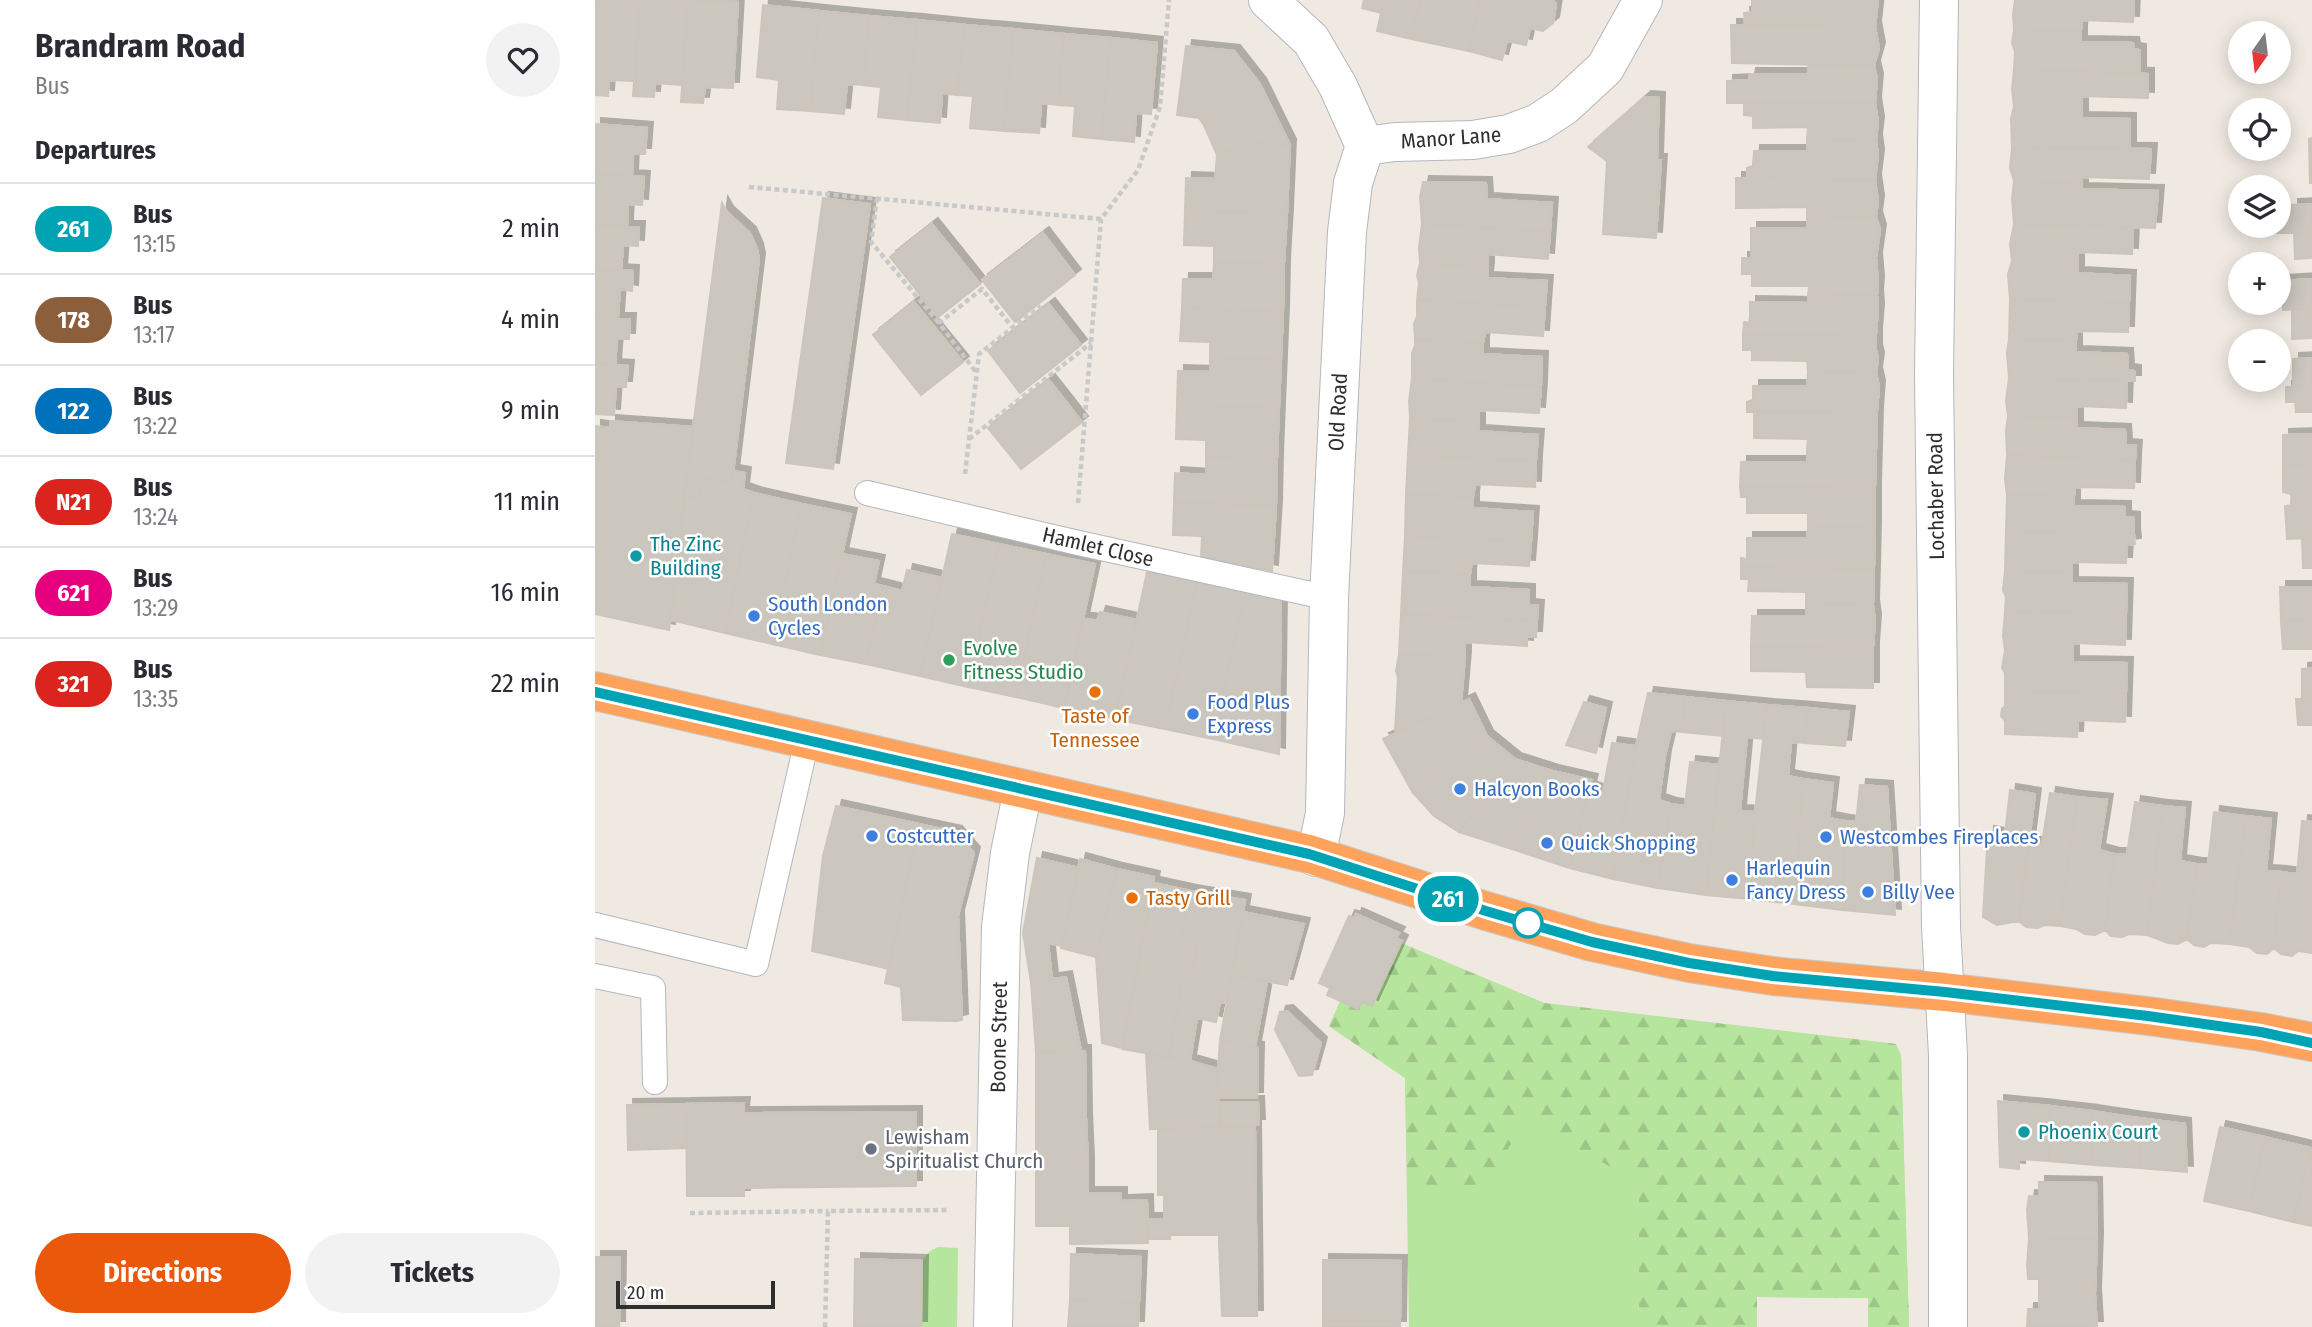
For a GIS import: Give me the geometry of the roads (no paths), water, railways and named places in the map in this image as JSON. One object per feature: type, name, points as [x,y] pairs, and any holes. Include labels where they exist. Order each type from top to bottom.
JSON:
[{"type":"highway","points":[[595,691],[1316,857],[1592,942],[1689,963],[1773,976],[1945,992],[2148,1016],[2312,1042]]},
{"type":"street","points":[[1268,0],[1311,40],[1338,86],[1365,146]]},
{"type":"street","name":"Manor Lane","points":[[1365,146],[1395,142],[1473,140],[1510,134],[1538,123],[1564,106],[1605,68],[1643,0]]},
{"type":"street","name":"Lochaber Road","points":[[1939,0],[1934,375],[1941,926],[1948,1055],[1948,1327]]},
{"type":"street","name":"Old Road","points":[[1316,857],[1325,813],[1329,598],[1346,232],[1353,183],[1365,146]]},
{"type":"street","name":"Boone Street","points":[[993,1327],[1001,927],[1010,853],[1023,790]]},
{"type":"lane","name":"Hamlet Close","points":[[867,493],[1329,598]]},
{"type":"lane","points":[[595,925],[756,964],[807,740]]},
{"type":"lane","points":[[595,976],[653,988],[655,1082]]},
{"type":"place","name":"The Zinc Building","points":[[636,556]]},
{"type":"place","name":"South London Cycles","points":[[754,616]]},
{"type":"place","name":"Evolve Fitness Studio","points":[[949,660]]},
{"type":"place","name":"Taste of Tennessee","points":[[1095,692]]},
{"type":"place","name":"Food Plus Express","points":[[1193,714]]},
{"type":"place","name":"Halcyon Books","points":[[1460,789]]},
{"type":"place","name":"Costcutter","points":[[872,836]]},
{"type":"place","name":"Westcombes Fireplaces","points":[[1826,837]]},
{"type":"place","name":"Quick Shopping","points":[[1547,843]]},
{"type":"place","name":"Harlequin Fancy Dress","points":[[1732,880]]},
{"type":"place","name":"Billy Vee","points":[[1868,892]]},
{"type":"place","name":"Tasty Grill","points":[[1132,898]]},
{"type":"place","name":"Phoenix Court","points":[[2024,1132]]},
{"type":"place","name":"Lewisham Spiritualist Church","points":[[871,1149]]}]
